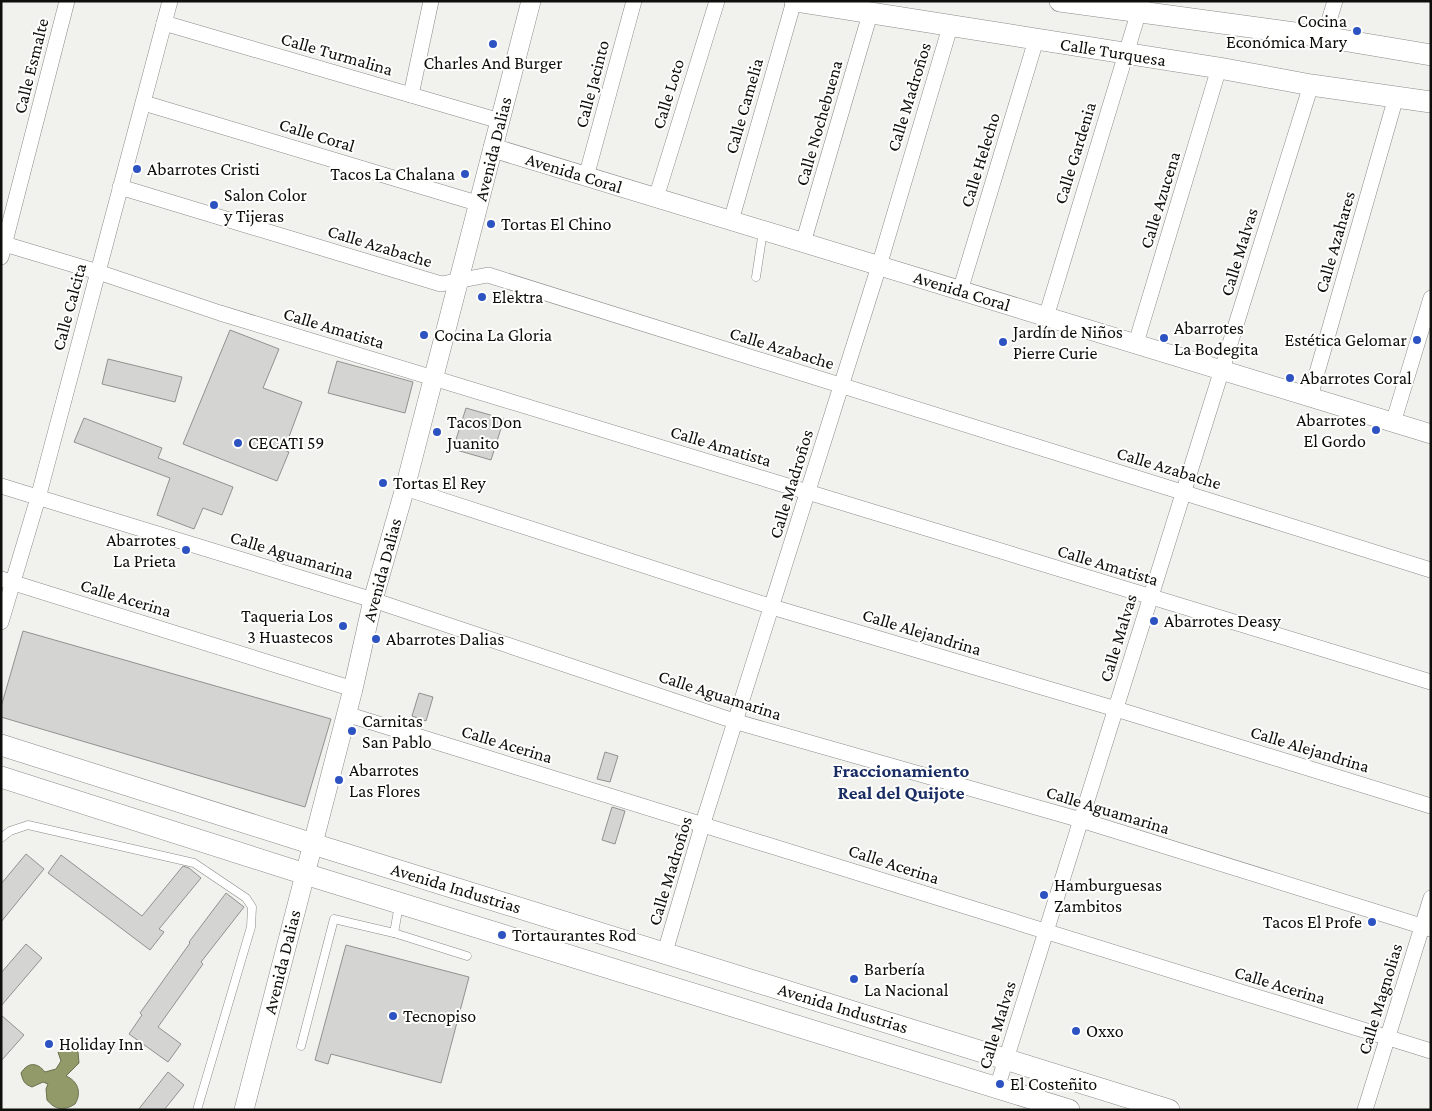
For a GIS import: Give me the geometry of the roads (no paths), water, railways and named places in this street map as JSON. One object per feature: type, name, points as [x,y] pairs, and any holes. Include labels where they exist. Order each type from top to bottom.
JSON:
[{"type":"main road","name":"Calle Turquesa","points":[[794,1],[1124,55],[1219,68],[1311,85],[1431,102]]},
{"type":"main road","points":[[1060,1],[1141,7],[1431,56]]},
{"type":"main road","name":"Avenida Industrias","points":[[1,745],[1168,1110]]},
{"type":"main road","name":"Avenida Industrias","points":[[1,777],[305,874],[1069,1110]]},
{"type":"street","name":"Calle Esmalte","points":[[2,248],[67,1]]},
{"type":"street","name":"Calle Calcita","points":[[1,622],[7,580],[38,498],[170,1]]},
{"type":"street","points":[[411,95],[432,1]]},
{"type":"street","name":"Avenida Dalias","points":[[244,1110],[353,689],[373,600],[405,488],[458,280],[480,204],[531,1]]},
{"type":"street","name":"Calle Jacinto","points":[[586,177],[634,1]]},
{"type":"street","name":"Calle Loto","points":[[656,198],[717,1]]},
{"type":"street","name":"Calle Camelia","points":[[730,221],[794,1]]},
{"type":"street","points":[[1324,37],[1335,1]]},
{"type":"street","name":"Calle Gardenia","points":[[1046,317],[1124,55],[1141,7]]},
{"type":"street","name":"Calle Nochebuena","points":[[803,243],[870,14]]},
{"type":"street","name":"Calle Turmalina","points":[[164,22],[500,120]]},
{"type":"street","name":"Calle Madroños","points":[[665,952],[703,823],[879,266],[950,26]]},
{"type":"street","name":"Calle Helecho","points":[[960,291],[1036,40]]},
{"type":"street","name":"Calle Azucena","points":[[1136,343],[1219,68]]},
{"type":"street","name":"Calle Malvas","points":[[997,1088],[1311,85]]},
{"type":"street","name":"Calle Azahares","points":[[1310,397],[1396,97]]},
{"type":"street","name":"Calle Coral","points":[[144,103],[480,204]]},
{"type":"street","name":"Avenida Coral","points":[[493,148],[1431,434]]},
{"type":"street","name":"Calle Azabache","points":[[120,187],[441,284],[488,275],[1431,570]]},
{"type":"street","name":"Calle Amatista","points":[[2,248],[98,272],[220,313],[1431,682]]},
{"type":"street","points":[[1393,423],[1431,298]]},
{"type":"street","name":"Calle Aguamarina","points":[[1,486],[373,600],[736,722],[1081,820],[1426,927]]},
{"type":"street","name":"Calle Alejandrina","points":[[405,488],[772,607],[1116,709],[1431,806]]},
{"type":"street","name":"Calle Acerina","points":[[7,580],[353,689]]},
{"type":"street","name":"Calle Acerina","points":[[346,714],[703,823],[1046,933],[1431,1051]]},
{"type":"street","name":"Calle Magnolias","points":[[1365,1110],[1426,927],[1431,898]]},
{"type":"lane","points":[[756,277],[763,231]]},
{"type":"lane","points":[[1,838],[10,831],[28,825],[194,864],[238,892],[252,907],[251,927],[196,1110]]},
{"type":"lane","points":[[394,934],[399,903]]},
{"type":"lane","points":[[301,1046],[334,919],[394,934],[467,956]]},
{"type":"place","name":"Cocina Económica Mary","points":[[1357,31]]},
{"type":"place","name":"Charles And Burger","points":[[493,44]]},
{"type":"place","name":"Abarrotes Cristi","points":[[137,169]]},
{"type":"place","name":"Tacos La Chalana","points":[[465,174]]},
{"type":"place","name":"Salon Color y Tijeras","points":[[214,205]]},
{"type":"place","name":"Tortas El Chino","points":[[491,224]]},
{"type":"place","name":"Elektra","points":[[482,297]]},
{"type":"place","name":"Cocina La Gloria","points":[[424,335]]},
{"type":"place","name":"Abarrotes La Bodegita","points":[[1164,338]]},
{"type":"place","name":"Estética Gelomar","points":[[1417,340]]},
{"type":"place","name":"Jardín de Niños Pierre Curie","points":[[1003,342]]},
{"type":"place","name":"Abarrotes Coral","points":[[1290,378]]},
{"type":"place","name":"Abarrotes El Gordo","points":[[1376,430]]},
{"type":"place","name":"Tacos Don Juanito","points":[[437,432]]},
{"type":"place","name":"CECATI 59","points":[[238,443]]},
{"type":"place","name":"Tortas El Rey","points":[[383,483]]},
{"type":"place","name":"Abarrotes La Prieta","points":[[186,550]]},
{"type":"place","name":"Abarrotes Deasy","points":[[1154,621]]},
{"type":"place","name":"Taqueria Los 3 Huastecos","points":[[343,626]]},
{"type":"place","name":"Abarrotes Dalias","points":[[376,639]]},
{"type":"place","name":"Carnitas San Pablo","points":[[352,731]]},
{"type":"place","name":"Abarrotes Las Flores","points":[[339,780]]},
{"type":"place","name":"Hamburguesas Zambitos","points":[[1044,895]]},
{"type":"place","name":"Tacos El Profe","points":[[1372,922]]},
{"type":"place","name":"Tortaurantes Rod","points":[[502,935]]},
{"type":"place","name":"Barbería La Nacional","points":[[854,979]]},
{"type":"place","name":"Tecnopiso","points":[[393,1016]]},
{"type":"place","name":"Oxxo","points":[[1076,1031]]},
{"type":"place","name":"Holiday Inn","points":[[49,1044]]},
{"type":"place","name":"El Costeñito","points":[[1000,1084]]},
{"type":"district","name":"Fraccionamiento Real del Quijote","points":[[901,781]]}]
